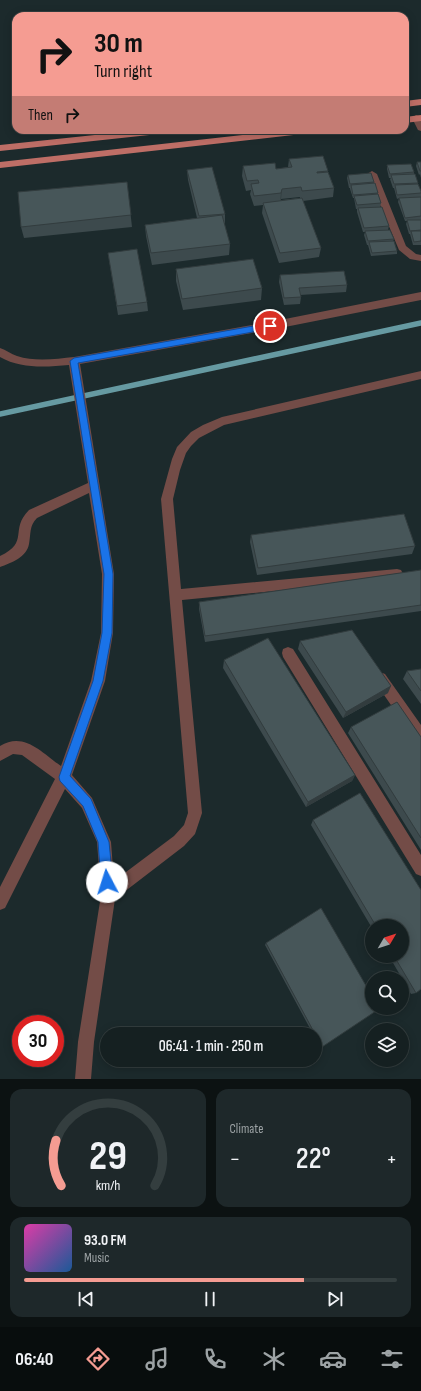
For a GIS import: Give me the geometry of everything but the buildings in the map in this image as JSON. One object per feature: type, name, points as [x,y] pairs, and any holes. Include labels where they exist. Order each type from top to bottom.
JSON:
[{"type":"main road","points":[[409,104],[421,102]]},
{"type":"main road","points":[[409,119],[419,118]]},
{"type":"main road","points":[[0,148],[131,134]]},
{"type":"main road","points":[[0,165],[275,134]]},
{"type":"street","points":[[419,118],[421,128]]},
{"type":"street","points":[[372,174],[402,248],[413,257],[421,258]]},
{"type":"street","points":[[0,352],[8,357],[41,364],[74,361],[285,323],[421,296]]},
{"type":"street","points":[[0,903],[64,777],[98,681],[107,633],[108,574],[74,361]]},
{"type":"street","points":[[108,895],[179,841],[190,829],[195,813],[168,499],[179,453],[190,439],[203,430],[222,422],[421,375]]},
{"type":"street","points":[[0,562],[15,555],[23,546],[24,524],[28,518],[94,485]]},
{"type":"street","points":[[176,595],[411,573]]},
{"type":"street","points":[[288,653],[421,869]]},
{"type":"street","points":[[379,677],[421,736]]},
{"type":"street","points":[[0,754],[11,747],[24,748],[64,777],[87,803],[104,842],[108,895],[86,1042],[83,1079]]},
{"type":"waterway","points":[[0,414],[421,323]]},
{"type":"route","points":[[107,882],[104,842],[87,803],[64,777],[98,681],[107,633],[108,574],[74,361],[270,326]]}]
